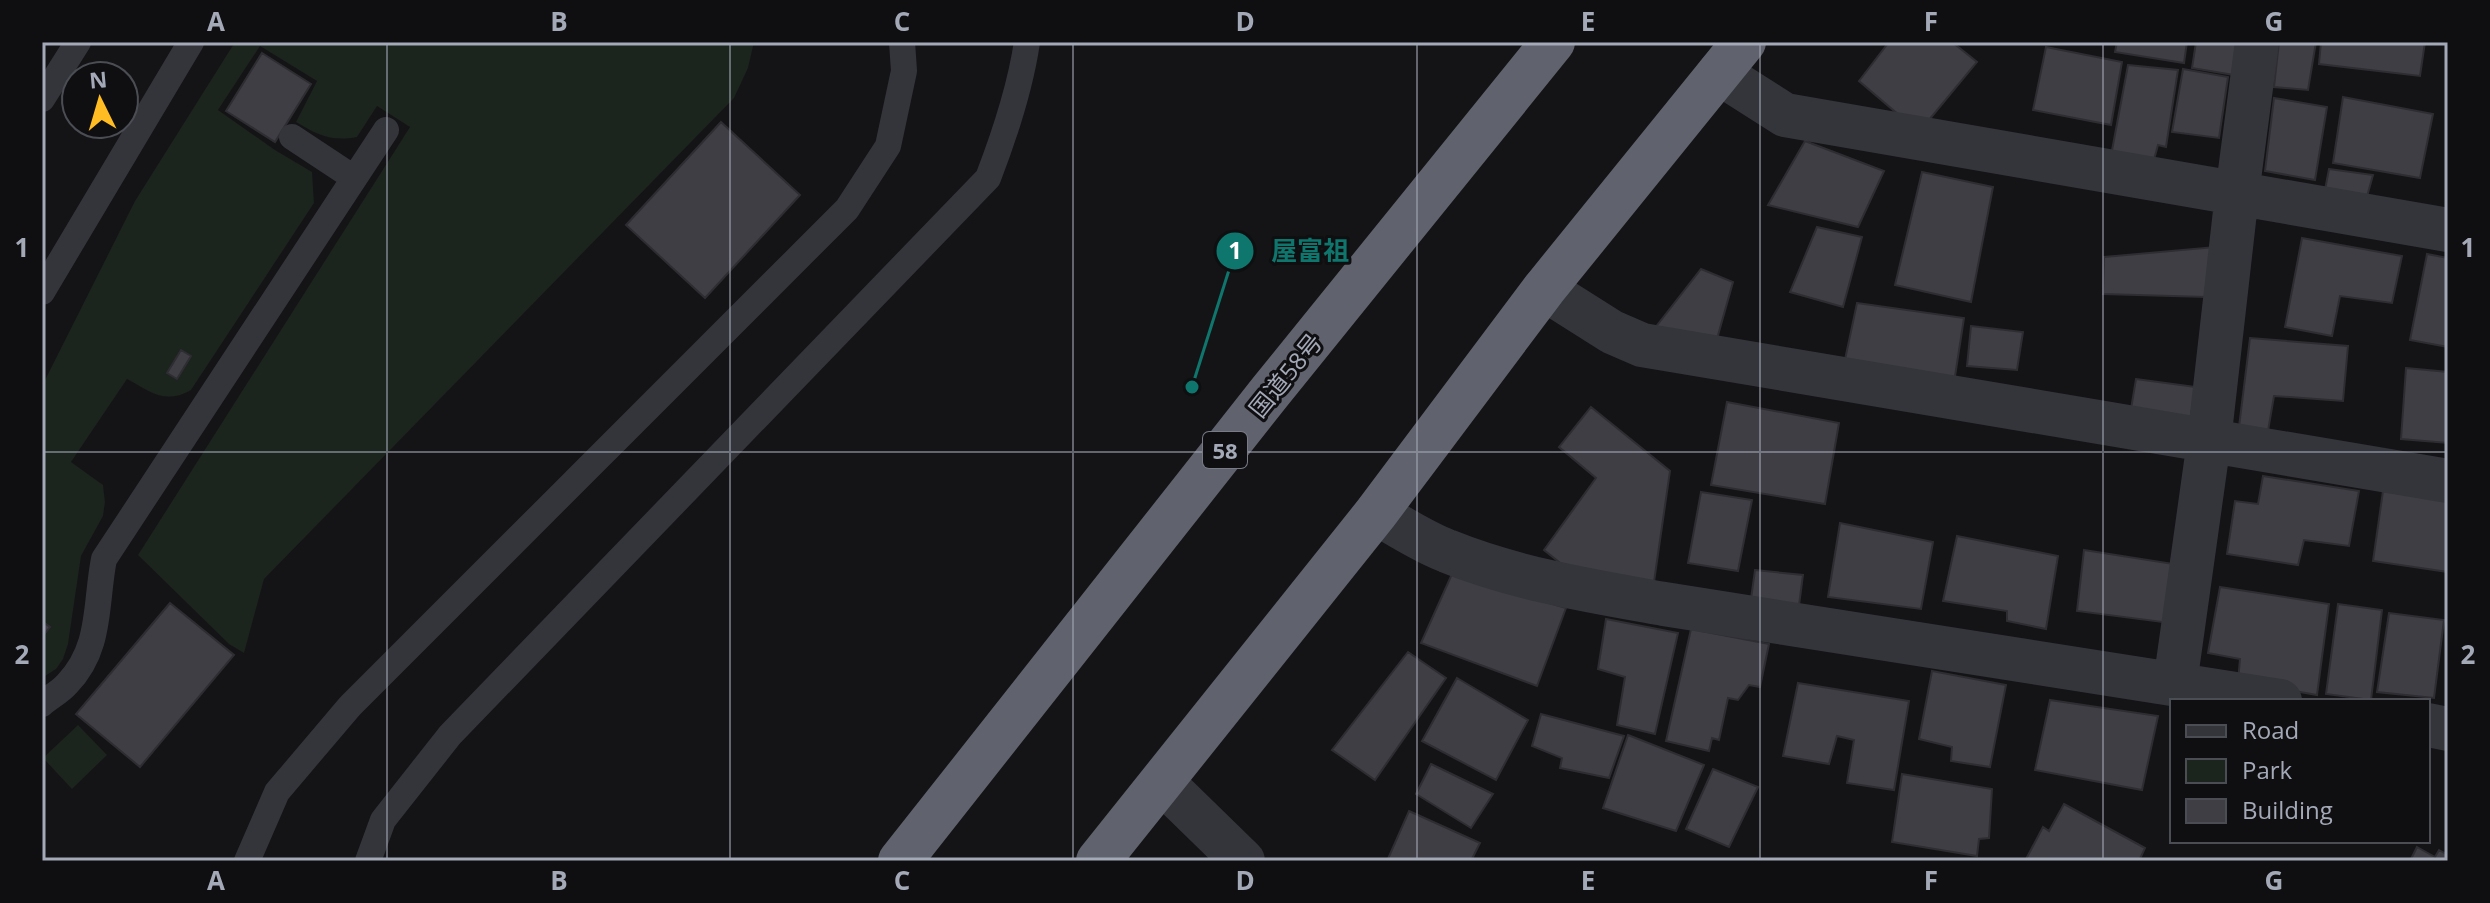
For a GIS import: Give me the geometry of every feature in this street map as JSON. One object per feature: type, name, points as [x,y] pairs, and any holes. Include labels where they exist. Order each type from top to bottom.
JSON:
[{"type":"highway","name":"国道58号","points":[[900,861],[1270,392],[1553,42]]},
{"type":"highway","points":[[1098,861],[1376,513],[1544,289],[1732,57]]},
{"type":"street","points":[[2175,684],[2209,441],[2257,42]]},
{"type":"street","points":[[1732,57],[1785,115],[2448,230]]},
{"type":"street","points":[[1544,289],[1612,332],[1642,345],[2448,481]]},
{"type":"street","points":[[1376,513],[1444,550],[1486,565],[1575,588],[2268,699]]},
{"type":"street","points":[[1162,782],[1243,861]]},
{"type":"lane","points":[[42,99],[78,42]]},
{"type":"lane","points":[[42,292],[191,42]]},
{"type":"lane","points":[[247,861],[277,792],[350,706],[847,209],[888,146],[904,71],[902,42]]},
{"type":"lane","points":[[368,861],[383,820],[450,735],[988,178],[1008,126],[1027,42]]},
{"type":"lane","points":[[42,704],[67,684],[86,658],[95,634],[104,559],[386,130]]},
{"type":"lane","points":[[292,137],[354,178]]},
{"type":"green space","points":[[235,42],[754,42],[748,68],[734,98],[264,579],[244,653],[229,644],[138,555],[410,127],[377,106],[357,137],[332,138],[311,131],[296,122],[317,81],[260,46],[218,110],[312,172],[314,203],[191,390],[166,397],[127,379],[71,462],[103,485],[105,502],[103,516],[81,556],[63,659],[56,669],[42,678],[42,386],[135,201]]},
{"type":"green space","points":[[78,725],[107,755],[72,789],[43,758]]},
{"type":"building","points":[[1889,42],[1952,42],[1977,62],[1919,132],[1859,81]]},
{"type":"building","points":[[2117,42],[2187,42],[2184,63],[2115,52]]},
{"type":"building","points":[[2196,42],[2251,42],[2246,77],[2192,68]]},
{"type":"building","points":[[2279,42],[2316,42],[2308,90],[2274,87]]},
{"type":"building","points":[[2321,42],[2425,42],[2420,76],[2319,64]]},
{"type":"building","points":[[2046,47],[2122,62],[2111,125],[2033,110]]},
{"type":"building","points":[[262,53],[311,84],[275,142],[226,111]]},
{"type":"building","points":[[2128,65],[2178,70],[2166,147],[2158,145],[2152,167],[2110,161]]},
{"type":"building","points":[[2183,69],[2228,77],[2219,138],[2172,132]]},
{"type":"building","points":[[2343,97],[2433,114],[2420,178],[2333,163]]},
{"type":"building","points":[[2274,98],[2327,107],[2315,180],[2265,171]]},
{"type":"building","points":[[721,122],[800,195],[705,298],[626,225]]},
{"type":"building","points":[[1805,141],[1884,171],[1858,227],[1768,205]]},
{"type":"building","points":[[2329,169],[2373,175],[2364,207],[2323,200]]},
{"type":"building","points":[[1922,172],[1993,187],[1971,302],[1895,285]]},
{"type":"building","points":[[1817,227],[1862,237],[1843,307],[1790,292]]},
{"type":"building","points":[[2302,238],[2402,256],[2392,303],[2340,296],[2332,336],[2285,327]]},
{"type":"building","points":[[2215,247],[2206,297],[2103,294],[2104,257]]},
{"type":"building","points":[[2427,254],[2448,258],[2448,347],[2410,340]]},
{"type":"building","points":[[1701,269],[1733,282],[1715,346],[1651,333]]},
{"type":"building","points":[[1857,303],[1964,318],[1954,383],[1843,369]]},
{"type":"building","points":[[1971,326],[2023,332],[2017,370],[1967,366]]},
{"type":"building","points":[[2250,338],[2348,346],[2343,401],[2274,396],[2268,431],[2239,427]]},
{"type":"building","points":[[181,350],[191,356],[177,379],[167,373]]},
{"type":"building","points":[[2406,368],[2448,372],[2448,443],[2401,439]]},
{"type":"building","points":[[2136,379],[2196,387],[2189,426],[2130,415]]},
{"type":"building","points":[[1727,402],[1839,423],[1825,504],[1711,485]]},
{"type":"building","points":[[1591,407],[1670,471],[1654,582],[1569,570],[1544,550],[1596,478],[1559,447]]},
{"type":"building","points":[[2263,476],[2359,491],[2349,546],[2304,540],[2298,565],[2227,554],[2235,501],[2258,504]]},
{"type":"building","points":[[2383,491],[2448,501],[2448,572],[2373,561]]},
{"type":"building","points":[[1701,492],[1752,500],[1738,571],[1688,563]]},
{"type":"building","points":[[1840,523],[1933,542],[1921,609],[1828,597]]},
{"type":"building","points":[[1957,536],[2058,556],[2046,629],[2007,621],[2007,611],[1943,601]]},
{"type":"building","points":[[2084,550],[2180,565],[2170,623],[2077,611]]},
{"type":"building","points":[[1755,570],[1803,575],[1798,613],[1750,606]]},
{"type":"building","points":[[1452,574],[1566,608],[1537,686],[1421,643]]},
{"type":"building","points":[[2220,587],[2329,604],[2317,695],[2238,681],[2240,659],[2208,653]]},
{"type":"building","points":[[170,603],[234,655],[140,767],[76,714]]},
{"type":"building","points":[[2338,604],[2382,610],[2371,699],[2326,694]]},
{"type":"building","points":[[2389,613],[2444,620],[2434,698],[2377,692]]},
{"type":"building","points":[[1606,619],[1678,633],[1655,734],[1617,725],[1625,677],[1598,669]]},
{"type":"building","points":[[42,621],[50,627],[42,637]]},
{"type":"building","points":[[1691,629],[1769,644],[1760,687],[1749,685],[1738,700],[1728,698],[1719,740],[1712,738],[1709,751],[1666,741]]},
{"type":"building","points":[[1408,652],[1446,678],[1375,780],[1332,750]]},
{"type":"building","points":[[1932,671],[2006,685],[1990,767],[1951,761],[1952,747],[1919,739]]},
{"type":"building","points":[[1457,678],[1528,720],[1496,780],[1422,741]]},
{"type":"building","points":[[1798,683],[1909,701],[1894,790],[1847,783],[1854,740],[1837,736],[1829,764],[1783,756]]},
{"type":"building","points":[[2050,700],[2158,716],[2142,790],[2035,770]]},
{"type":"building","points":[[1541,714],[1624,736],[1609,778],[1560,768],[1562,758],[1532,746]]},
{"type":"building","points":[[1628,735],[1704,765],[1676,831],[1603,808]]},
{"type":"building","points":[[1431,764],[1493,794],[1471,828],[1416,794]]},
{"type":"building","points":[[1713,769],[1758,787],[1729,847],[1686,829]]},
{"type":"building","points":[[1902,774],[1992,789],[1989,838],[1979,839],[1977,856],[1892,842]]},
{"type":"building","points":[[2064,804],[2145,848],[2139,861],[2025,861],[2043,827],[2049,831]]},
{"type":"building","points":[[1409,811],[1480,843],[1471,861],[1387,861]]},
{"type":"building","points":[[2417,847],[2435,857],[2439,850],[2448,855],[2448,861],[2410,861]]},
{"type":"place","name":"屋富祖","points":[[1192,387]]}]
